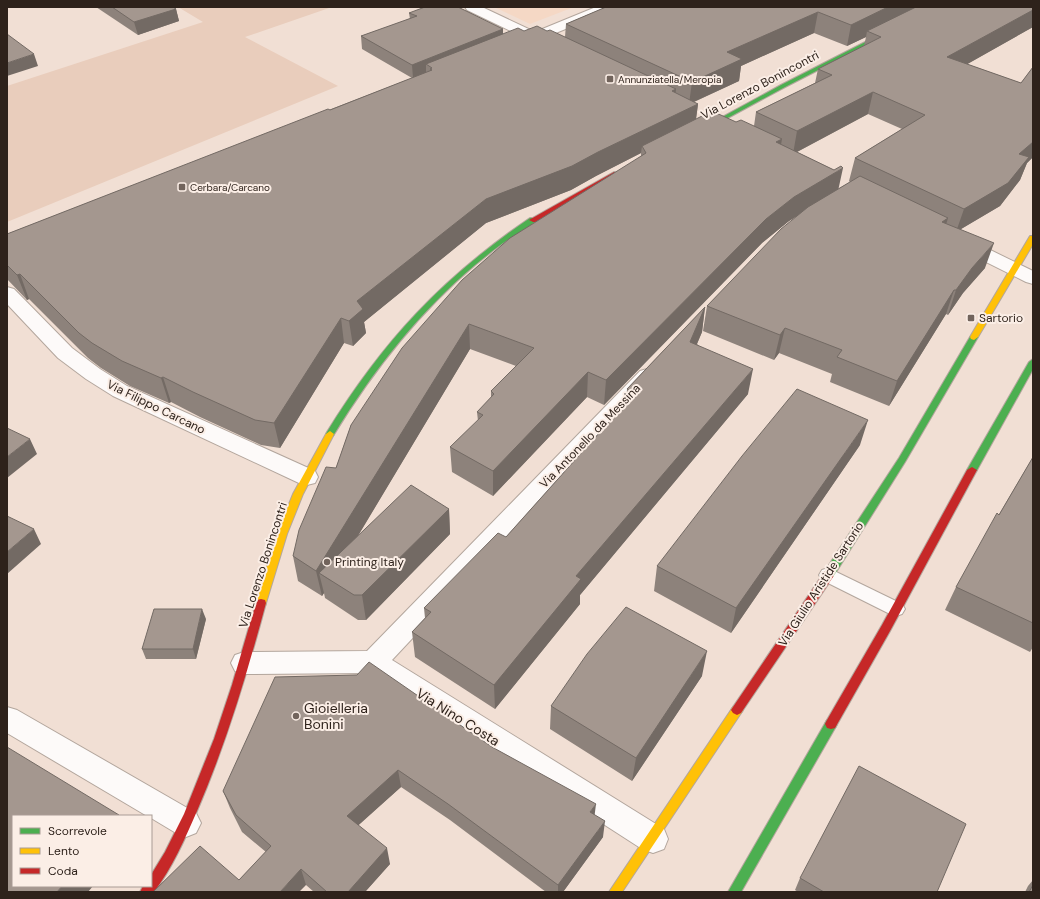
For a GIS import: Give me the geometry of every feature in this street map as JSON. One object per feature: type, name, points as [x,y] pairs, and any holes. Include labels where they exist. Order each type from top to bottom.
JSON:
[{"type":"street","points":[[472,7],[553,46]]},
{"type":"street","points":[[510,47],[607,7]]},
{"type":"street","name":"Via Lorenzo Bonincontri","points":[[687,138],[783,86],[938,7]]},
{"type":"street","points":[[696,115],[731,132]]},
{"type":"street","name":"Via Lorenzo Bonincontri","points":[[152,884],[161,872],[186,823],[212,764],[244,663],[272,566],[291,512],[307,477],[340,418],[372,368],[407,328],[443,291],[508,236],[620,171]]},
{"type":"street","points":[[949,237],[1033,278]]},
{"type":"street","name":"Via Giulio Aristide Sartorio","points":[[616,892],[653,839],[828,575],[921,428],[1033,238]]},
{"type":"street","name":"Via Filippo Carcano","points":[[7,293],[64,353],[120,391],[307,477]]},
{"type":"street","points":[[734,892],[896,609],[962,487],[1033,362]]},
{"type":"street","name":"Via Antonello da Messina","points":[[372,662],[658,365]]},
{"type":"street","points":[[244,663],[372,662]]},
{"type":"street","name":"Via Nino Costa","points":[[372,662],[653,839]]},
{"type":"street","points":[[7,719],[186,823]]},
{"type":"lane","points":[[828,575],[896,609]]},
{"type":"shaded area","points":[[178,7],[332,7],[245,37],[338,86],[7,222],[7,86],[203,22]]},
{"type":"shaded area","points":[[494,7],[574,7],[530,24]]},
{"type":"building","points":[[112,7],[173,7],[176,9],[134,22]]},
{"type":"building","points":[[425,7],[458,7],[503,29],[412,65],[361,36],[417,16],[409,13]]},
{"type":"building","points":[[606,7],[888,7],[851,25],[818,12],[727,52],[742,59],[692,82],[566,24]]},
{"type":"building","points":[[916,7],[1033,7],[1033,10],[947,57],[1021,83],[1033,67],[1033,142],[1019,154],[1029,157],[1008,183],[964,209],[855,158],[925,115],[873,92],[797,131],[756,112],[832,75],[818,69],[881,37],[867,31]]},
{"type":"building","points":[[537,26],[547,31],[550,30],[676,89],[672,91],[698,104],[572,166],[486,199],[357,301],[363,309],[349,321],[341,318],[274,423],[255,420],[163,377],[161,378],[122,361],[92,343],[79,333],[20,274],[17,275],[7,265],[7,234],[432,70],[430,69],[432,68],[426,64],[518,28],[524,31]]},
{"type":"building","points":[[7,34],[34,54],[7,63]]},
{"type":"building","points":[[712,111],[736,122],[741,120],[782,139],[776,142],[834,170],[841,166],[843,168],[794,197],[766,219],[606,380],[588,372],[493,471],[450,447],[483,415],[477,412],[494,394],[491,391],[534,348],[469,324],[316,571],[293,556],[299,530],[326,467],[336,468],[351,425],[402,348],[462,280],[510,238],[646,153],[642,146]]},
{"type":"building","points":[[860,176],[948,218],[942,222],[994,243],[972,268],[956,290],[954,290],[897,381],[837,357],[842,350],[785,328],[780,335],[707,306],[781,229],[808,207]]},
{"type":"building","points":[[705,307],[690,342],[753,369],[576,576],[581,579],[494,685],[412,632],[431,612],[424,608],[498,533],[506,537],[635,393],[627,389]]},
{"type":"building","points":[[797,389],[868,420],[736,608],[657,566],[742,456]]},
{"type":"building","points":[[7,428],[30,439],[7,457]]},
{"type":"building","points":[[1033,457],[1033,623],[956,587],[997,513],[999,515]]},
{"type":"building","points":[[411,485],[449,509],[362,595],[354,595],[319,573]]},
{"type":"building","points":[[7,516],[34,529],[7,552]]},
{"type":"building","points":[[626,607],[707,651],[636,758],[551,706],[587,654]]},
{"type":"building","points":[[154,609],[202,609],[193,649],[142,649]]},
{"type":"building","points":[[369,662],[492,747],[596,804],[590,812],[605,821],[558,885],[448,804],[398,770],[347,816],[387,848],[348,892],[327,892],[301,869],[280,892],[153,892],[200,846],[239,880],[271,846],[236,815],[223,791],[275,677],[357,675]]},
{"type":"building","points":[[7,747],[119,815],[12,815],[12,887],[61,887],[57,892],[7,892]]},
{"type":"building","points":[[859,766],[966,824],[937,892],[824,892],[800,878]]},
{"type":"building","points":[[1033,885],[1033,892],[1029,892]]},
{"type":"traffic: fast","points":[[698,132],[783,86],[938,7]]},
{"type":"traffic: fast","points":[[330,434],[370,372],[418,315],[473,263],[533,220]]},
{"type":"traffic: fast","points":[[829,574],[902,460],[974,337]]},
{"type":"traffic: fast","points":[[972,470],[1033,362]]},
{"type":"traffic: fast","points":[[734,892],[831,724]]},
{"type":"traffic: slow","points":[[974,337],[1033,238]]},
{"type":"traffic: slow","points":[[261,603],[282,534],[298,494],[330,434]]},
{"type":"traffic: slow","points":[[615,892],[737,710]]},
{"type":"traffic: jam","points":[[533,220],[614,174]]},
{"type":"traffic: jam","points":[[831,724],[886,628],[972,470]]},
{"type":"traffic: jam","points":[[737,710],[829,574]]},
{"type":"traffic: jam","points":[[152,884],[164,866],[174,847],[200,792],[238,685],[261,603]]},
{"type":"traffic: jam","points":[[146,892],[150,887]]},
{"type":"place","name":"Annunziatella/Meropia","points":[[610,79]]},
{"type":"place","name":"Cerbara/Carcano","points":[[182,187]]},
{"type":"place","name":"Sartorio","points":[[971,318]]},
{"type":"place","name":"Printing Italy","points":[[327,562]]},
{"type":"place","name":"Gioielleria Bonini","points":[[296,716]]}]
